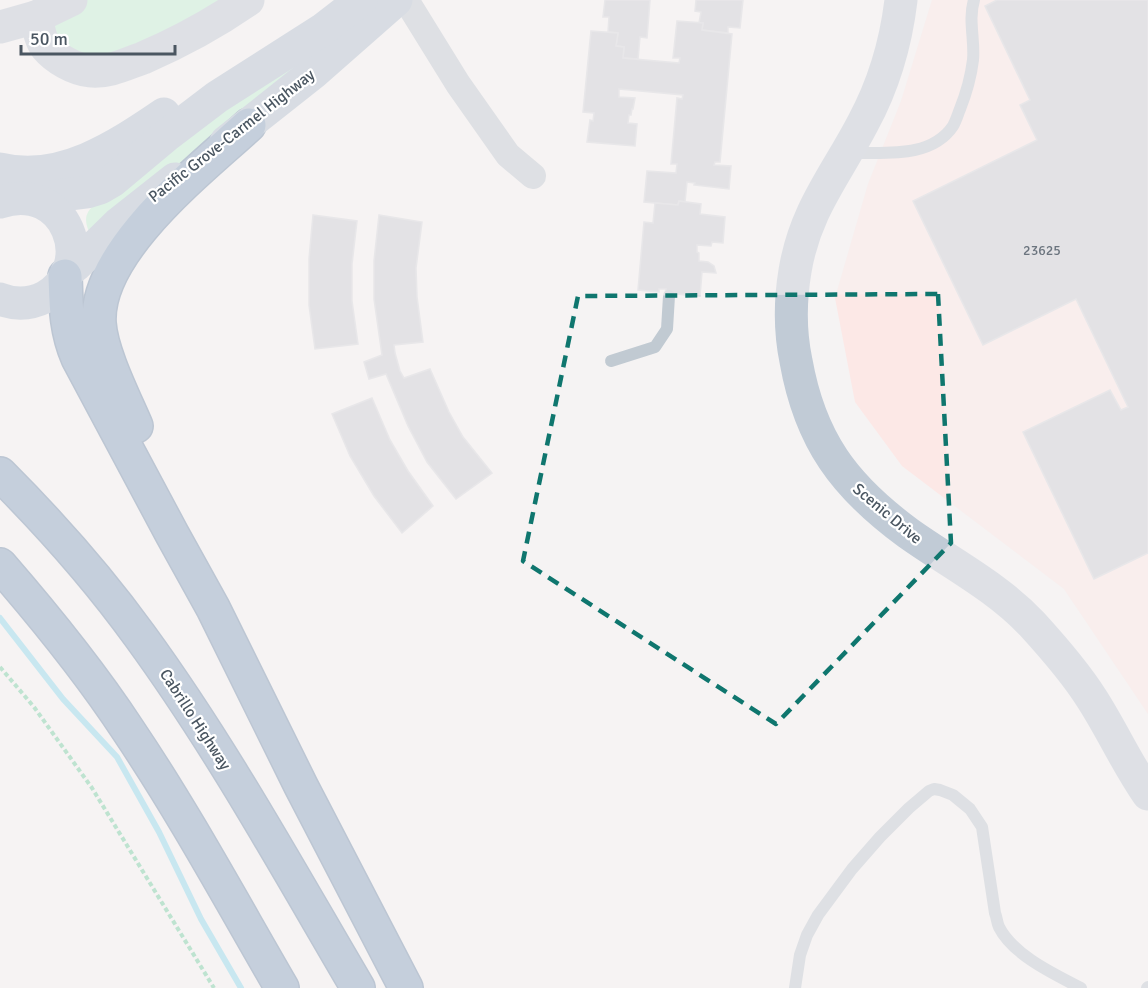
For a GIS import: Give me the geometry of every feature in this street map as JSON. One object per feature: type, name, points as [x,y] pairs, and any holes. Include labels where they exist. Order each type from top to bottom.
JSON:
[{"type":"highway","points":[[213,608],[110,365],[100,333],[99,308],[107,281],[139,230],[166,201],[249,125]]},
{"type":"highway","points":[[66,274],[68,325],[78,358],[213,608],[301,786],[406,988]]},
{"type":"highway","name":"Cabrillo Highway","points":[[0,474],[112,599],[170,678],[214,744],[358,988]]},
{"type":"highway","points":[[0,566],[62,639],[128,729],[282,988]]},
{"type":"main road","name":"Pacific Grove-Carmel Highway","points":[[23,201],[87,192],[106,185],[185,121],[255,72],[322,30],[361,0]]},
{"type":"main road","name":"Pacific Grove-Carmel Highway","points":[[1,300],[22,303],[39,300],[54,290],[66,274],[131,213],[249,125],[396,0]]},
{"type":"main road","points":[[0,170],[35,173],[83,160],[116,145],[193,97],[255,72]]},
{"type":"main road","points":[[23,201],[51,208],[62,220],[67,229],[72,250],[66,274]]},
{"type":"street","points":[[0,48],[40,31],[71,0]]},
{"type":"street","points":[[0,12],[40,31],[65,62],[91,71],[110,69],[156,52],[196,33],[248,0]]},
{"type":"street","points":[[405,0],[458,84],[508,155],[533,176]]},
{"type":"street","name":"Scenic Drive","points":[[901,0],[889,57],[877,91],[863,124],[816,203],[797,258],[791,316],[793,348],[803,398],[823,444],[845,476],[872,504],[913,536],[990,588],[1030,623],[1058,654],[1091,697],[1148,794]]},
{"type":"street","points":[[0,27],[40,31]]},
{"type":"street","points":[[0,170],[19,183],[23,201]]},
{"type":"lane","points":[[846,153],[903,152],[922,149],[940,140],[953,126],[965,94],[973,59],[970,11],[974,0]]},
{"type":"lane","points":[[611,361],[655,347],[667,329],[669,296]]},
{"type":"lane","points":[[795,988],[800,955],[807,935],[818,915],[852,869],[880,837],[909,808],[934,789],[953,795],[970,809],[982,826],[995,913],[999,926],[1008,940],[1022,953],[1081,988]]},
{"type":"path","points":[[0,668],[34,707],[92,788],[214,988]]},
{"type":"highlighted area","points":[[938,294],[951,543],[776,724],[523,561],[578,296]]},
{"type":"shaded area","points":[[932,0],[1148,0],[1148,714],[1064,589],[902,466],[855,402],[835,298],[868,184],[901,101]]},
{"type":"green space","points":[[71,0],[248,0],[91,71],[36,17]]},
{"type":"green space","points":[[326,40],[192,155],[89,232],[86,218],[93,206],[233,99]]},
{"type":"building","points":[[605,0],[650,0],[647,38],[640,37],[638,59],[623,58],[624,47],[616,46],[618,33],[608,32],[609,17],[603,17]]},
{"type":"building","points":[[696,0],[743,0],[740,28],[728,27],[728,33],[702,30],[703,23],[699,23],[701,12],[695,11]]},
{"type":"building","points":[[997,0],[1148,0],[1148,553],[1094,579],[1023,432],[1110,390],[1121,410],[1128,407],[1076,299],[983,345],[913,201],[1037,140],[1020,105],[1030,100],[985,6]]},
{"type":"building","points":[[677,21],[703,23],[702,30],[732,34],[720,162],[715,162],[714,165],[731,166],[729,189],[694,185],[695,183],[687,182],[685,202],[679,201],[678,205],[644,202],[647,171],[676,173],[677,164],[671,164],[677,98],[682,99],[683,95],[619,89],[619,97],[635,98],[628,123],[637,124],[635,146],[587,142],[590,120],[593,121],[594,113],[583,112],[591,31],[618,33],[616,46],[624,47],[623,58],[679,63],[680,58],[673,58]]},
{"type":"building","points":[[679,201],[701,204],[700,214],[725,217],[723,243],[712,242],[711,246],[697,245],[699,261],[708,262],[714,266],[716,273],[702,272],[700,296],[665,293],[666,289],[659,289],[659,292],[638,290],[644,222],[653,223],[655,203],[678,205]]},
{"type":"building","points":[[313,215],[357,221],[352,264],[352,301],[358,344],[315,349],[309,305],[309,259]]},
{"type":"building","points":[[379,215],[422,222],[416,268],[423,342],[394,345],[400,371],[404,378],[430,369],[463,437],[492,473],[456,499],[427,462],[408,426],[386,374],[369,379],[364,362],[382,355],[374,299],[374,261]]},
{"type":"building","points":[[372,398],[390,440],[408,471],[433,506],[402,533],[374,496],[350,456],[332,414]]},
{"type":"waterway","points":[[0,618],[63,699],[117,757],[159,832],[201,919],[241,988]]}]
